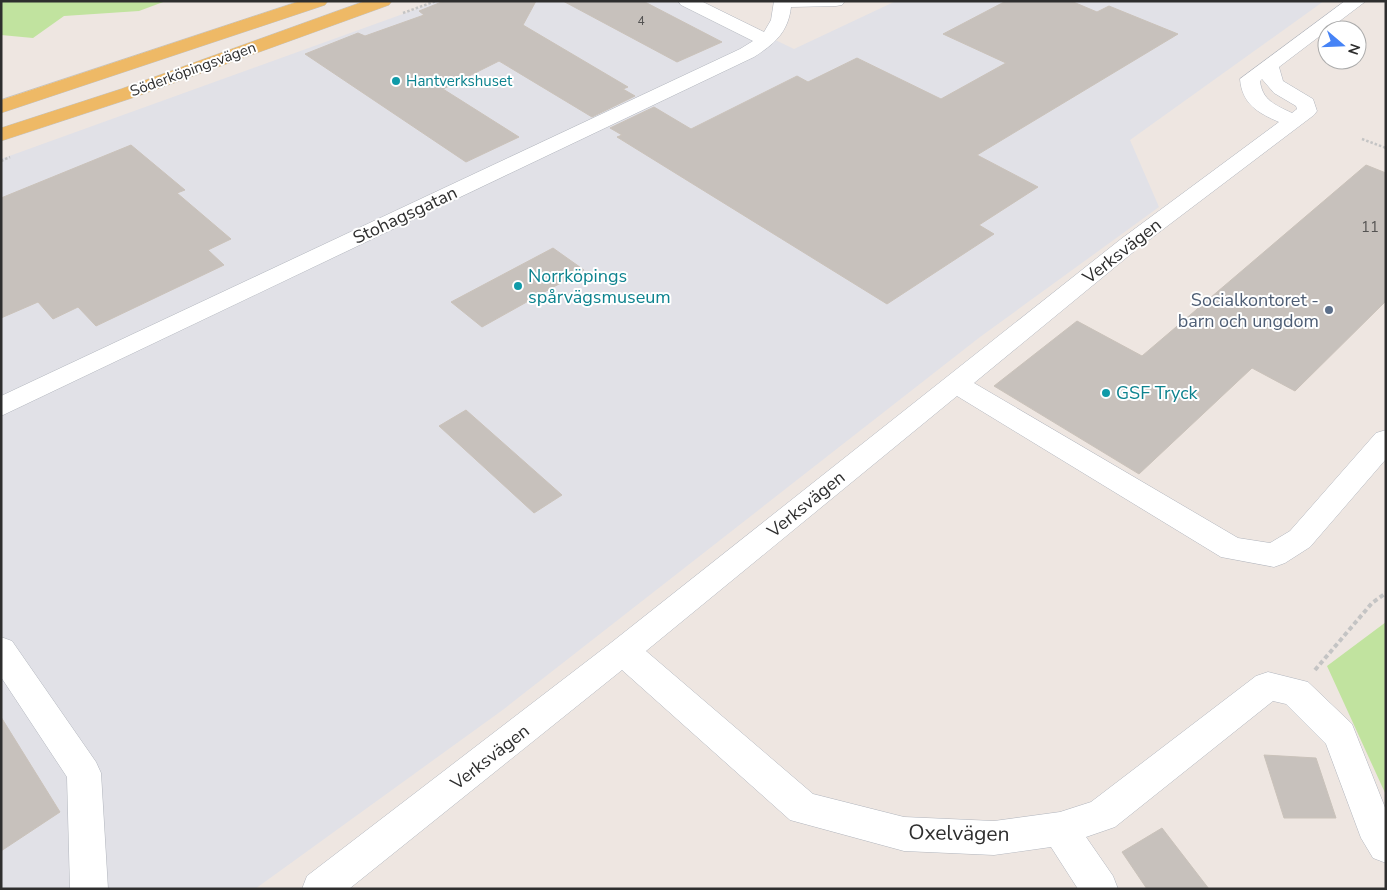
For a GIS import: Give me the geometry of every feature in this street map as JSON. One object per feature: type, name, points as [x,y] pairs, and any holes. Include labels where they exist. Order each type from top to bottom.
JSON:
[{"type":"main road","name":"Söderköpingsvägen","points":[[1,107],[319,1]]},
{"type":"main road","name":"Söderköpingsvägen","points":[[1,135],[128,93],[383,1]]},
{"type":"street","points":[[687,1],[767,41],[777,31],[783,2],[836,1]]},
{"type":"street","name":"Verksvägen","points":[[320,889],[623,652],[1129,244],[1294,121],[1258,104],[1252,97],[1250,79],[1357,1]]},
{"type":"street","name":"Stohagsgatan","points":[[6,396],[693,79],[767,41]]},
{"type":"street","points":[[956,384],[1232,550],[1274,555],[1300,539],[1386,440]]},
{"type":"street","points":[[1,650],[84,773],[89,889]]},
{"type":"street","name":"Oxelvägen","points":[[623,652],[803,808],[904,834],[994,838],[1060,829],[1102,815],[1268,686],[1296,692]]},
{"type":"street","points":[[1296,692],[1340,735],[1374,826],[1386,846]]},
{"type":"street","points":[[1060,829],[1100,889]]},
{"type":"path","points":[[1362,139],[1386,148]]},
{"type":"path","points":[[1296,692],[1372,603],[1386,593]]},
{"type":"shaded area","points":[[439,1],[695,1],[794,49],[896,1],[1324,1],[1130,140],[1159,207],[980,337],[504,709],[255,889],[1,889],[1,159]]},
{"type":"green space","points":[[1,1],[166,1],[139,11],[64,16],[33,38],[1,35]]},
{"type":"green space","points":[[1386,622],[1386,795],[1327,666]]},
{"type":"building","name":"Hantverkshuset","points":[[444,1],[536,1],[523,25],[628,87],[623,89],[635,96],[592,117],[499,61],[443,89],[519,137],[466,162],[305,54],[358,33],[365,36],[424,15],[419,11]]},
{"type":"building","points":[[563,1],[643,1],[722,42],[677,62]]},
{"type":"building","points":[[1006,1],[1071,1],[1097,12],[1109,6],[1178,34],[977,155],[1038,187],[979,225],[994,234],[887,304],[617,137],[622,135],[610,128],[654,107],[691,129],[797,76],[808,82],[857,58],[941,99],[1006,63],[943,34]]},
{"type":"building","points":[[131,145],[185,190],[177,193],[231,239],[208,250],[224,265],[96,326],[78,307],[53,319],[38,302],[1,318],[1,198]]},
{"type":"building","points":[[1366,165],[1386,173],[1386,301],[1295,391],[1252,368],[1139,474],[994,386],[1077,321],[1142,356]]},
{"type":"building","name":"Norrköpings spårvägsmuseum","points":[[553,248],[584,270],[482,327],[451,302]]},
{"type":"building","points":[[466,410],[562,495],[534,513],[439,426]]},
{"type":"building","points":[[1,717],[60,812],[1,851]]},
{"type":"building","points":[[1264,755],[1316,758],[1336,818],[1284,818]]},
{"type":"building","points":[[1162,828],[1209,889],[1147,889],[1122,852]]},
{"type":"place","name":"Hantverkshuset","points":[[396,81]]},
{"type":"place","name":"Norrköpings spårvägsmuseum","points":[[518,286]]},
{"type":"place","name":"Socialkontoret - barn och ungdom","points":[[1329,310]]},
{"type":"place","name":"GSF Tryck","points":[[1106,393]]}]
